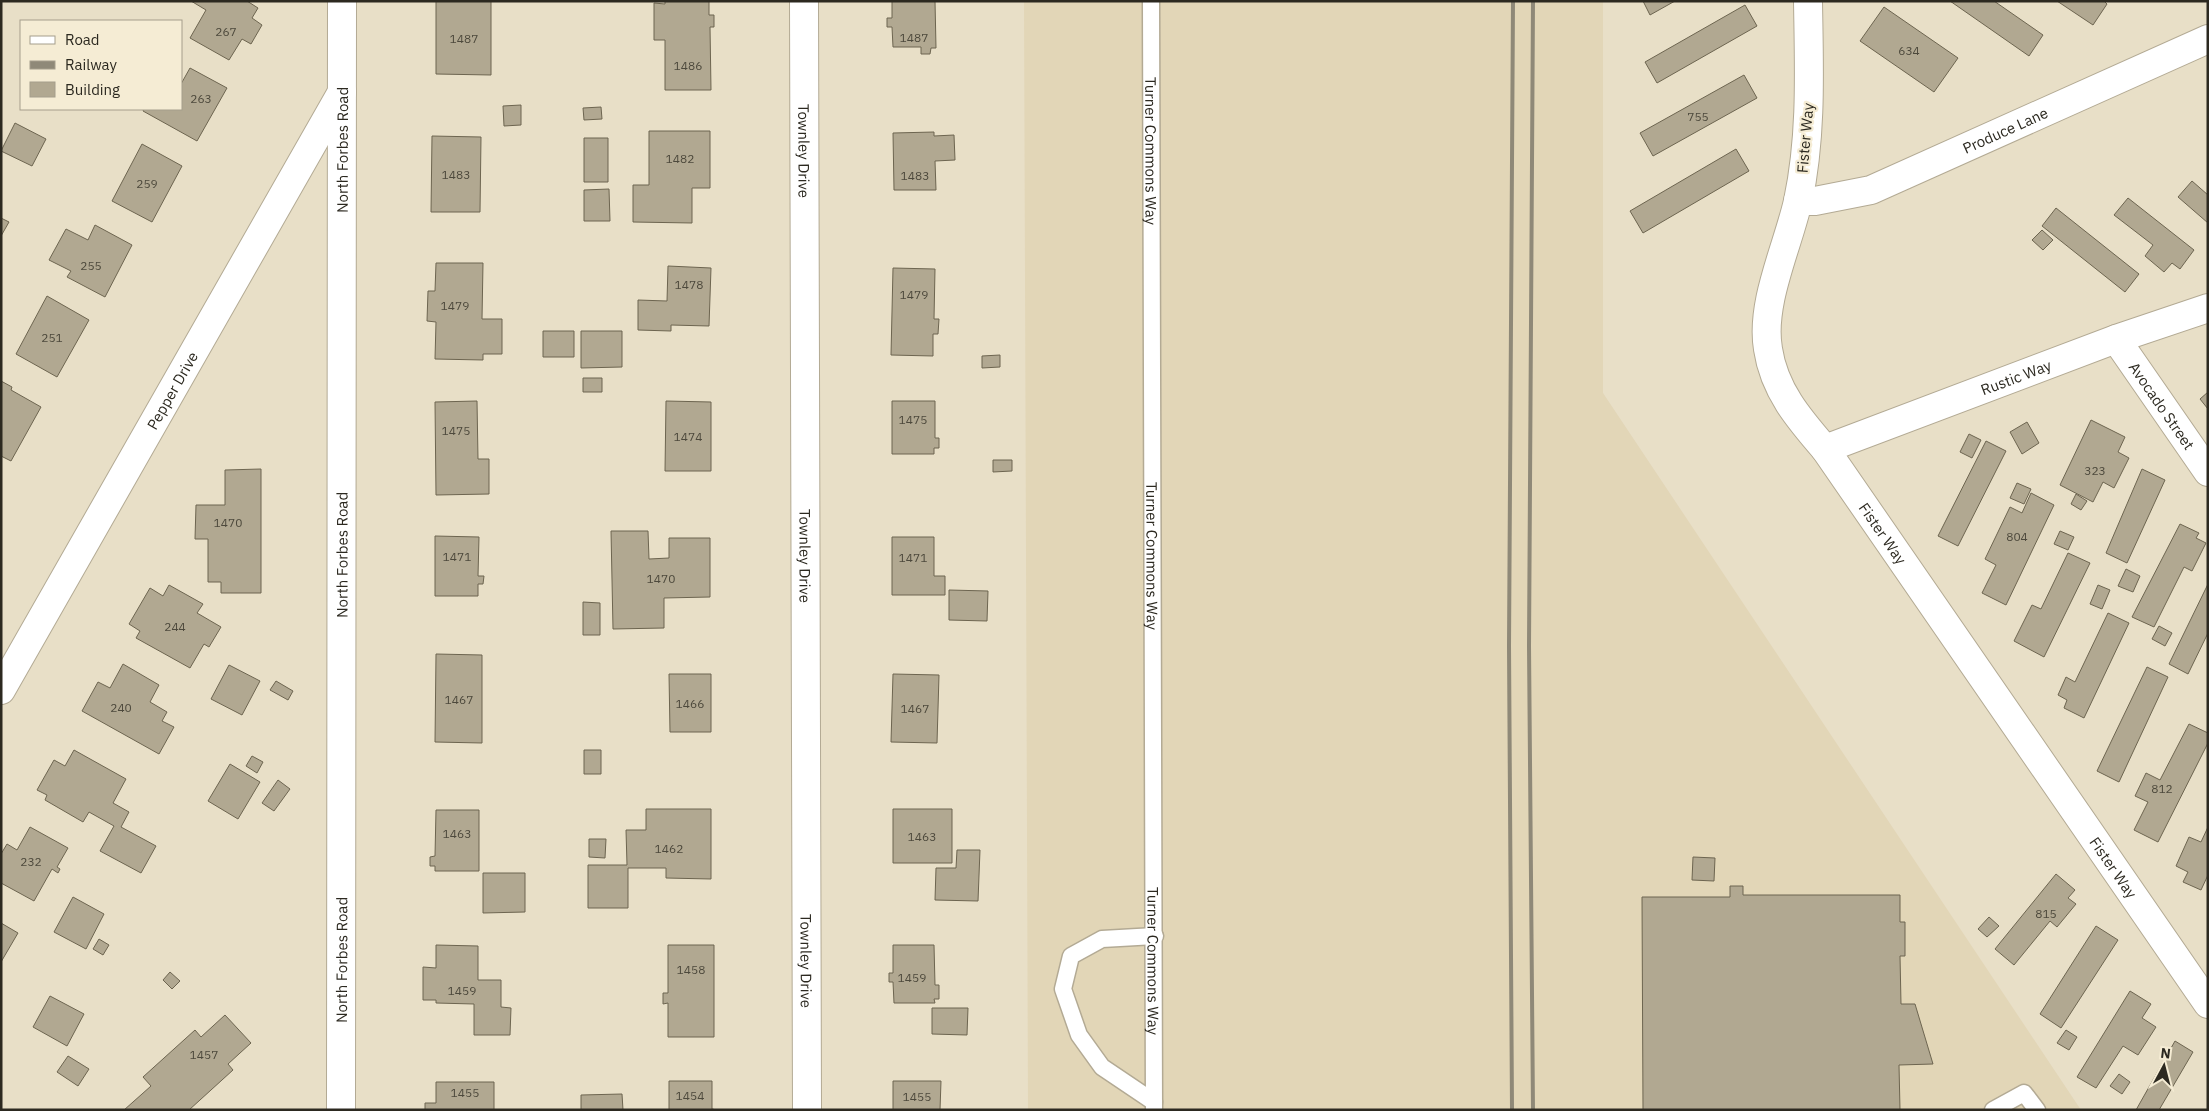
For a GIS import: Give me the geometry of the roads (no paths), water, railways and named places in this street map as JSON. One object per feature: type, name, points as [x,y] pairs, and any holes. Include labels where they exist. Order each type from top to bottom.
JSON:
[{"type":"street","name":"North Forbes Road","points":[[341,1110],[342,1]]},
{"type":"street","name":"Townley Drive","points":[[804,1],[807,1110]]},
{"type":"street","name":"Fister Way","points":[[1808,1],[1809,120],[1798,201],[1768,310],[1768,348],[1776,382],[1796,414],[1825,449],[2208,1004]]},
{"type":"street","name":"Produce Lane","points":[[1798,201],[1815,201],[1871,190],[2208,39]]},
{"type":"street","name":"Pepper Drive","points":[[1,690],[342,91]]},
{"type":"street","name":"Rustic Way","points":[[1825,449],[2116,339],[2208,308]]},
{"type":"street","name":"Avocado Street","points":[[2116,339],[2208,472]]},
{"type":"lane","name":"Turner Commons Way","points":[[1151,1],[1154,1106]]},
{"type":"lane","points":[[1154,936],[1102,939],[1071,956],[1062,989],[1079,1035],[1102,1067],[1154,1106]]},
{"type":"lane","points":[[1993,1110],[2024,1093],[2037,1110]]},
{"type":"railway","points":[[1512,1110],[1509,646],[1513,1]]},
{"type":"railway","points":[[1533,1],[1529,646],[1533,1110]]}]
